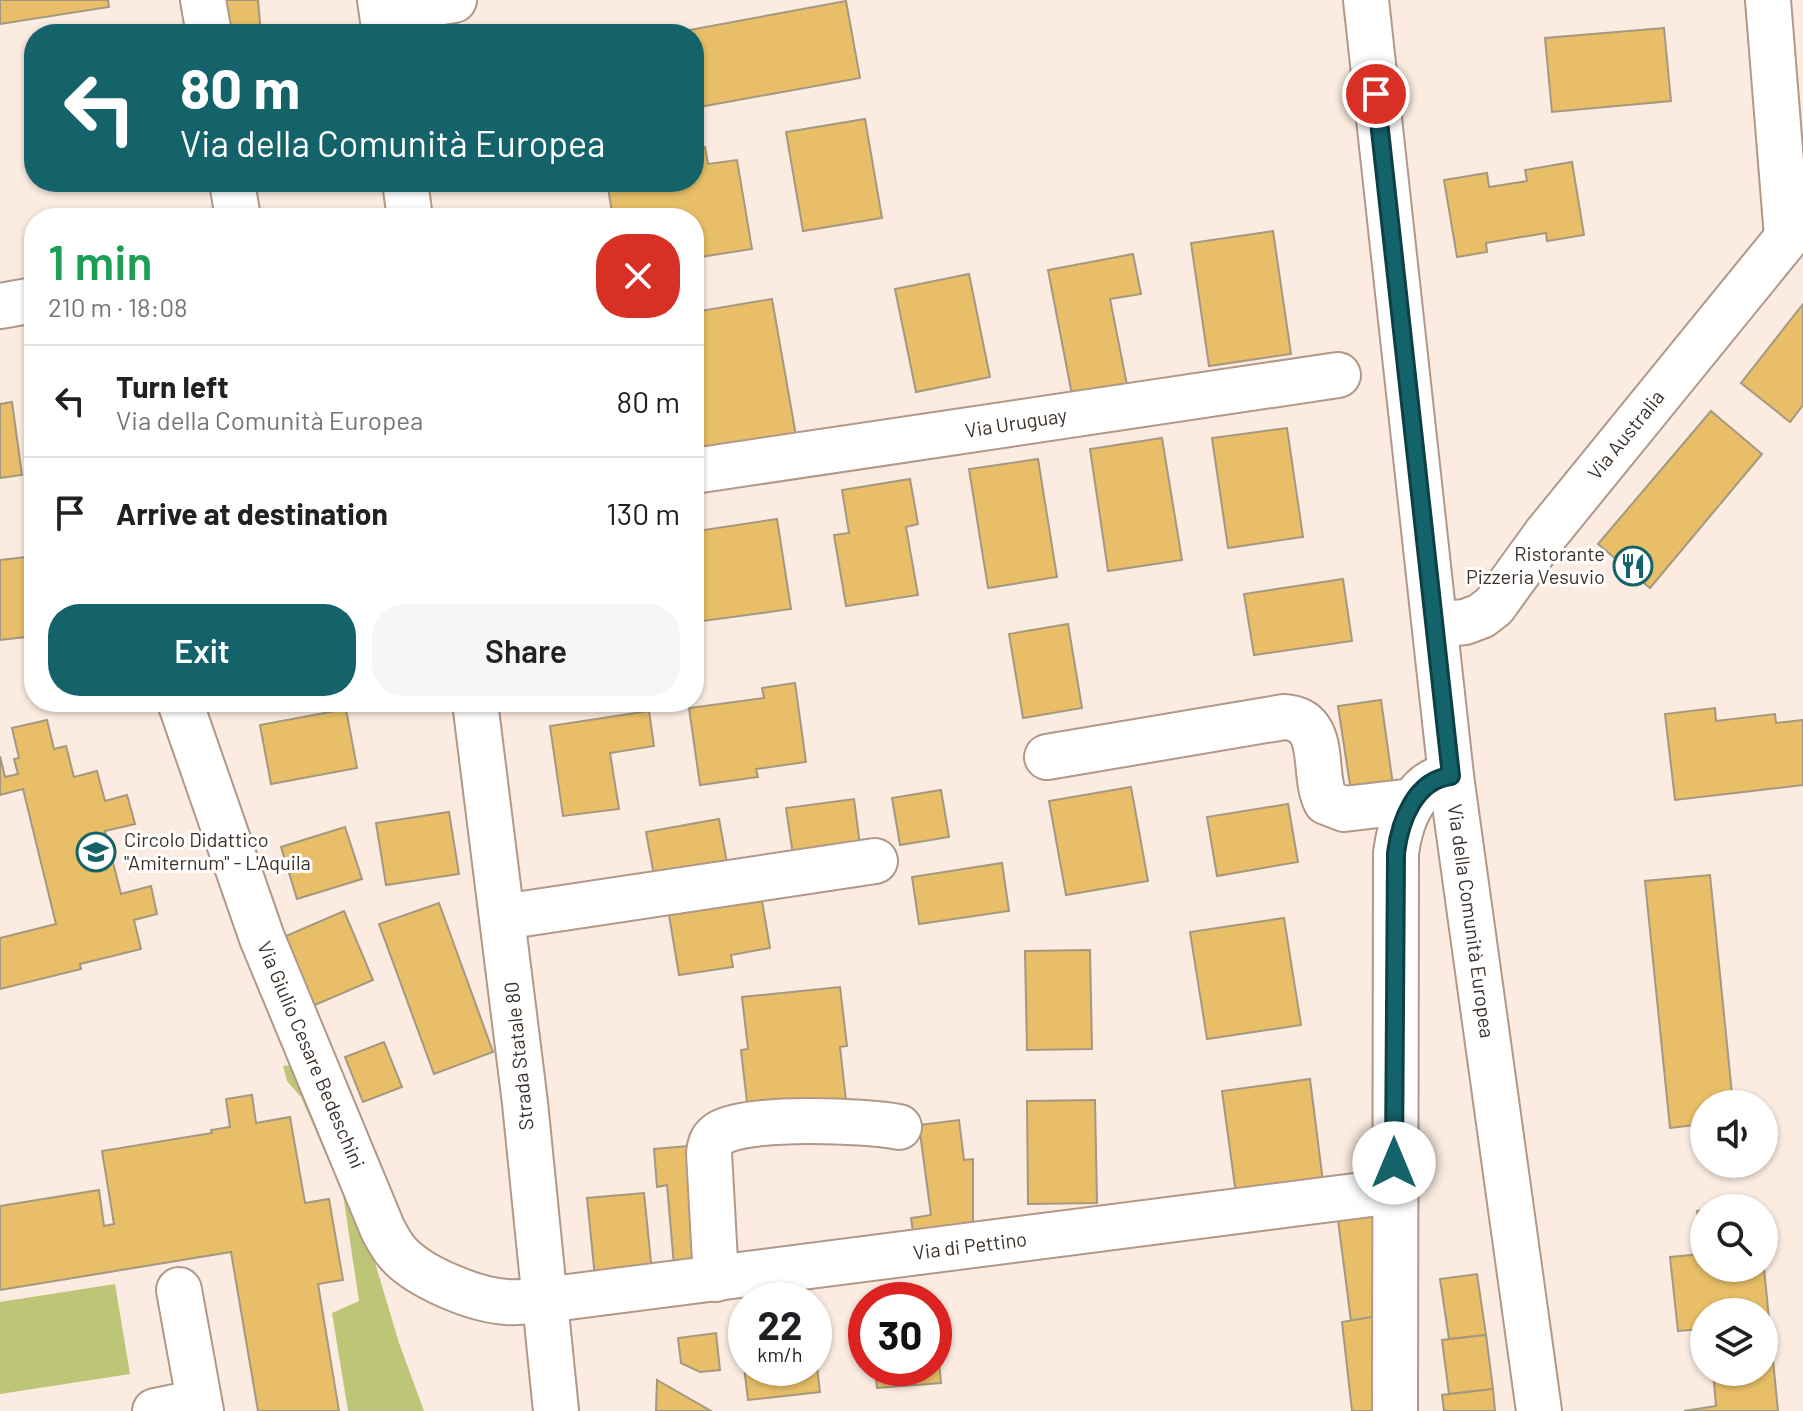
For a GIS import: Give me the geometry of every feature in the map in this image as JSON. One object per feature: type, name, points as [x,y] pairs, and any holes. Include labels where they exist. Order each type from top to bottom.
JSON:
[{"type":"street","points":[[203,0],[207,24]]},
{"type":"street","points":[[382,15],[454,0]]},
{"type":"street","name":"Via della Comunità Europea","points":[[1366,0],[1451,776],[1539,1411]]},
{"type":"street","points":[[1768,0],[1795,227]]},
{"type":"street","name":"Via Australia","points":[[1435,625],[1465,622],[1481,616],[1494,606],[1546,534],[1795,227]]},
{"type":"street","points":[[0,306],[24,302]]},
{"type":"street","name":"Via Uruguay","points":[[704,470],[1338,375]]},
{"type":"street","name":"Via Giulio Cesare Bedeschini","points":[[183,712],[262,938],[383,1230],[396,1251],[412,1267],[476,1296],[506,1302],[545,1300]]},
{"type":"street","name":"Strada Statale 80","points":[[476,712],[503,917],[556,1411]]},
{"type":"street","points":[[1047,757],[1284,717],[1294,718],[1305,722],[1312,730],[1326,802],[1344,809],[1413,801]]},
{"type":"street","points":[[1395,1411],[1396,853],[1398,835],[1413,801],[1428,784],[1451,776]]},
{"type":"street","points":[[503,917],[875,861]]},
{"type":"street","points":[[716,1279],[709,1153],[716,1136],[751,1125],[834,1120],[858,1120],[899,1127]]},
{"type":"street","name":"Via di Pettino","points":[[545,1300],[1394,1191]]},
{"type":"street","points":[[155,1411],[200,1406],[179,1290]]},
{"type":"green space","points":[[292,1065],[362,1219],[399,1343],[424,1411],[348,1411],[332,1313],[359,1301],[343,1194],[301,1097],[287,1081],[283,1066]]},
{"type":"green space","points":[[115,1284],[130,1374],[0,1394],[0,1302]]},
{"type":"building","points":[[0,0],[108,0],[109,7],[0,24]]},
{"type":"building","points":[[223,0],[258,0],[260,24],[224,24]]},
{"type":"building","points":[[846,1],[860,78],[704,106],[704,27]]},
{"type":"building","points":[[1664,28],[1671,101],[1552,112],[1545,38]]},
{"type":"building","points":[[865,119],[882,218],[803,231],[786,132]]},
{"type":"building","points":[[704,147],[708,164],[737,160],[752,249],[704,256],[704,208],[611,208],[609,192],[704,192]]},
{"type":"building","points":[[1572,162],[1584,235],[1547,241],[1546,233],[1486,243],[1487,252],[1457,257],[1444,180],[1487,173],[1489,187],[1527,181],[1525,170]]},
{"type":"building","points":[[1273,231],[1291,354],[1209,366],[1191,243]]},
{"type":"building","points":[[1133,254],[1141,294],[1110,299],[1128,390],[1073,400],[1048,270]]},
{"type":"building","points":[[969,274],[990,377],[916,392],[895,289]]},
{"type":"building","points":[[772,299],[796,436],[704,451],[704,310]]},
{"type":"building","points":[[1803,304],[1803,405],[1790,422],[1741,383]]},
{"type":"building","points":[[12,402],[22,475],[0,478],[0,404]]},
{"type":"building","points":[[1711,411],[1762,454],[1650,588],[1598,544]]},
{"type":"building","points":[[1287,428],[1303,537],[1228,548],[1212,438]]},
{"type":"building","points":[[1162,438],[1182,560],[1108,571],[1090,449]]},
{"type":"building","points":[[1038,459],[1057,577],[988,588],[969,469]]},
{"type":"building","points":[[910,479],[918,524],[906,527],[918,595],[846,606],[834,535],[849,533],[842,490]]},
{"type":"building","points":[[777,519],[791,609],[704,621],[704,530]]},
{"type":"building","points":[[24,557],[24,637],[0,640],[0,560]]},
{"type":"building","points":[[1343,579],[1352,641],[1254,655],[1244,594]]},
{"type":"building","points":[[1068,624],[1082,708],[1023,718],[1009,634]]},
{"type":"building","points":[[795,683],[806,762],[756,769],[758,777],[700,785],[690,712],[704,712],[704,706],[764,698],[762,688]]},
{"type":"building","points":[[1381,700],[1394,792],[1352,798],[1338,706]]},
{"type":"building","points":[[1715,708],[1716,721],[1775,714],[1776,723],[1803,720],[1803,785],[1675,800],[1665,714]]},
{"type":"building","points":[[330,712],[347,712],[357,768],[271,784],[260,725]]},
{"type":"building","points":[[649,712],[654,746],[610,753],[619,809],[563,816],[550,726]]},
{"type":"building","points":[[47,720],[54,749],[66,746],[74,777],[97,771],[105,801],[127,795],[135,824],[105,831],[121,894],[151,886],[157,914],[134,920],[141,949],[80,964],[81,969],[0,989],[0,938],[56,924],[23,789],[0,795],[0,756],[5,777],[18,774],[14,759],[19,758],[12,728]]},
{"type":"building","points":[[1131,787],[1148,881],[1066,895],[1049,801]]},
{"type":"building","points":[[941,790],[949,837],[900,845],[892,798]]},
{"type":"building","points":[[854,799],[861,853],[794,862],[786,808]]},
{"type":"building","points":[[1288,804],[1298,862],[1217,876],[1207,817]]},
{"type":"building","points":[[449,812],[459,874],[386,885],[376,823]]},
{"type":"building","points":[[719,819],[729,874],[656,886],[646,832]]},
{"type":"building","points":[[345,827],[362,879],[297,899],[281,847]]},
{"type":"building","points":[[1002,863],[1009,911],[919,924],[912,877]]},
{"type":"building","points":[[1710,875],[1732,1090],[1690,1090],[1690,1126],[1670,1128],[1645,881]]},
{"type":"building","points":[[762,901],[770,948],[731,955],[733,967],[679,975],[669,915]]},
{"type":"building","points":[[439,903],[493,1052],[434,1074],[379,924]]},
{"type":"building","points":[[344,911],[373,980],[308,1008],[279,939]]},
{"type":"building","points":[[1284,918],[1301,1025],[1207,1039],[1190,932]]},
{"type":"building","points":[[1090,950],[1092,1049],[1027,1050],[1025,951]]},
{"type":"building","points":[[840,987],[847,1046],[840,1047],[846,1101],[748,1111],[741,1050],[748,1049],[742,997]]},
{"type":"building","points":[[384,1042],[402,1087],[363,1102],[345,1057]]},
{"type":"building","points":[[1310,1079],[1323,1182],[1236,1194],[1222,1091]]},
{"type":"building","points":[[252,1095],[256,1123],[290,1117],[305,1203],[329,1199],[343,1280],[318,1284],[339,1411],[258,1411],[231,1252],[0,1290],[0,1206],[99,1190],[104,1226],[114,1224],[102,1151],[212,1133],[211,1130],[230,1127],[226,1099]]},
{"type":"building","points":[[1095,1100],[1097,1203],[1028,1204],[1027,1101]]},
{"type":"building","points":[[959,1120],[964,1160],[973,1159],[973,1238],[915,1245],[911,1218],[931,1215],[919,1125]]},
{"type":"building","points":[[700,1145],[712,1274],[675,1277],[667,1185],[657,1187],[654,1149]]},
{"type":"building","points":[[644,1193],[653,1282],[596,1287],[587,1198]]},
{"type":"building","points":[[1384,1215],[1389,1314],[1351,1321],[1338,1220]]},
{"type":"building","points":[[1690,1255],[1690,1282],[1765,1282],[1767,1298],[1690,1298],[1690,1330],[1678,1331],[1670,1257]]},
{"type":"building","points":[[1477,1274],[1486,1335],[1449,1339],[1440,1279]]},
{"type":"building","points":[[1389,1314],[1388,1411],[1352,1411],[1342,1322]]},
{"type":"building","points":[[716,1333],[720,1370],[700,1372],[681,1363],[678,1338]]},
{"type":"building","points":[[1486,1335],[1493,1389],[1449,1394],[1442,1340]]},
{"type":"building","points":[[657,1380],[711,1411],[656,1411]]},
{"type":"building","points":[[746,1386],[819,1386],[820,1392],[748,1400]]},
{"type":"building","points":[[1714,1386],[1776,1386],[1778,1411],[1684,1411],[1716,1406]]},
{"type":"building","points":[[1493,1389],[1495,1411],[1444,1411],[1442,1395]]},
{"type":"place","name":"Ristorante Pizzeria Vesuvio","points":[[1633,566]]},
{"type":"place","name":"Circolo Didattico \"Amiternum\" - L'Aquila","points":[[96,852]]},
{"type":"route","points":[[1376,94],[1451,776],[1435,779],[1420,791],[1398,835],[1394,1163]]}]
